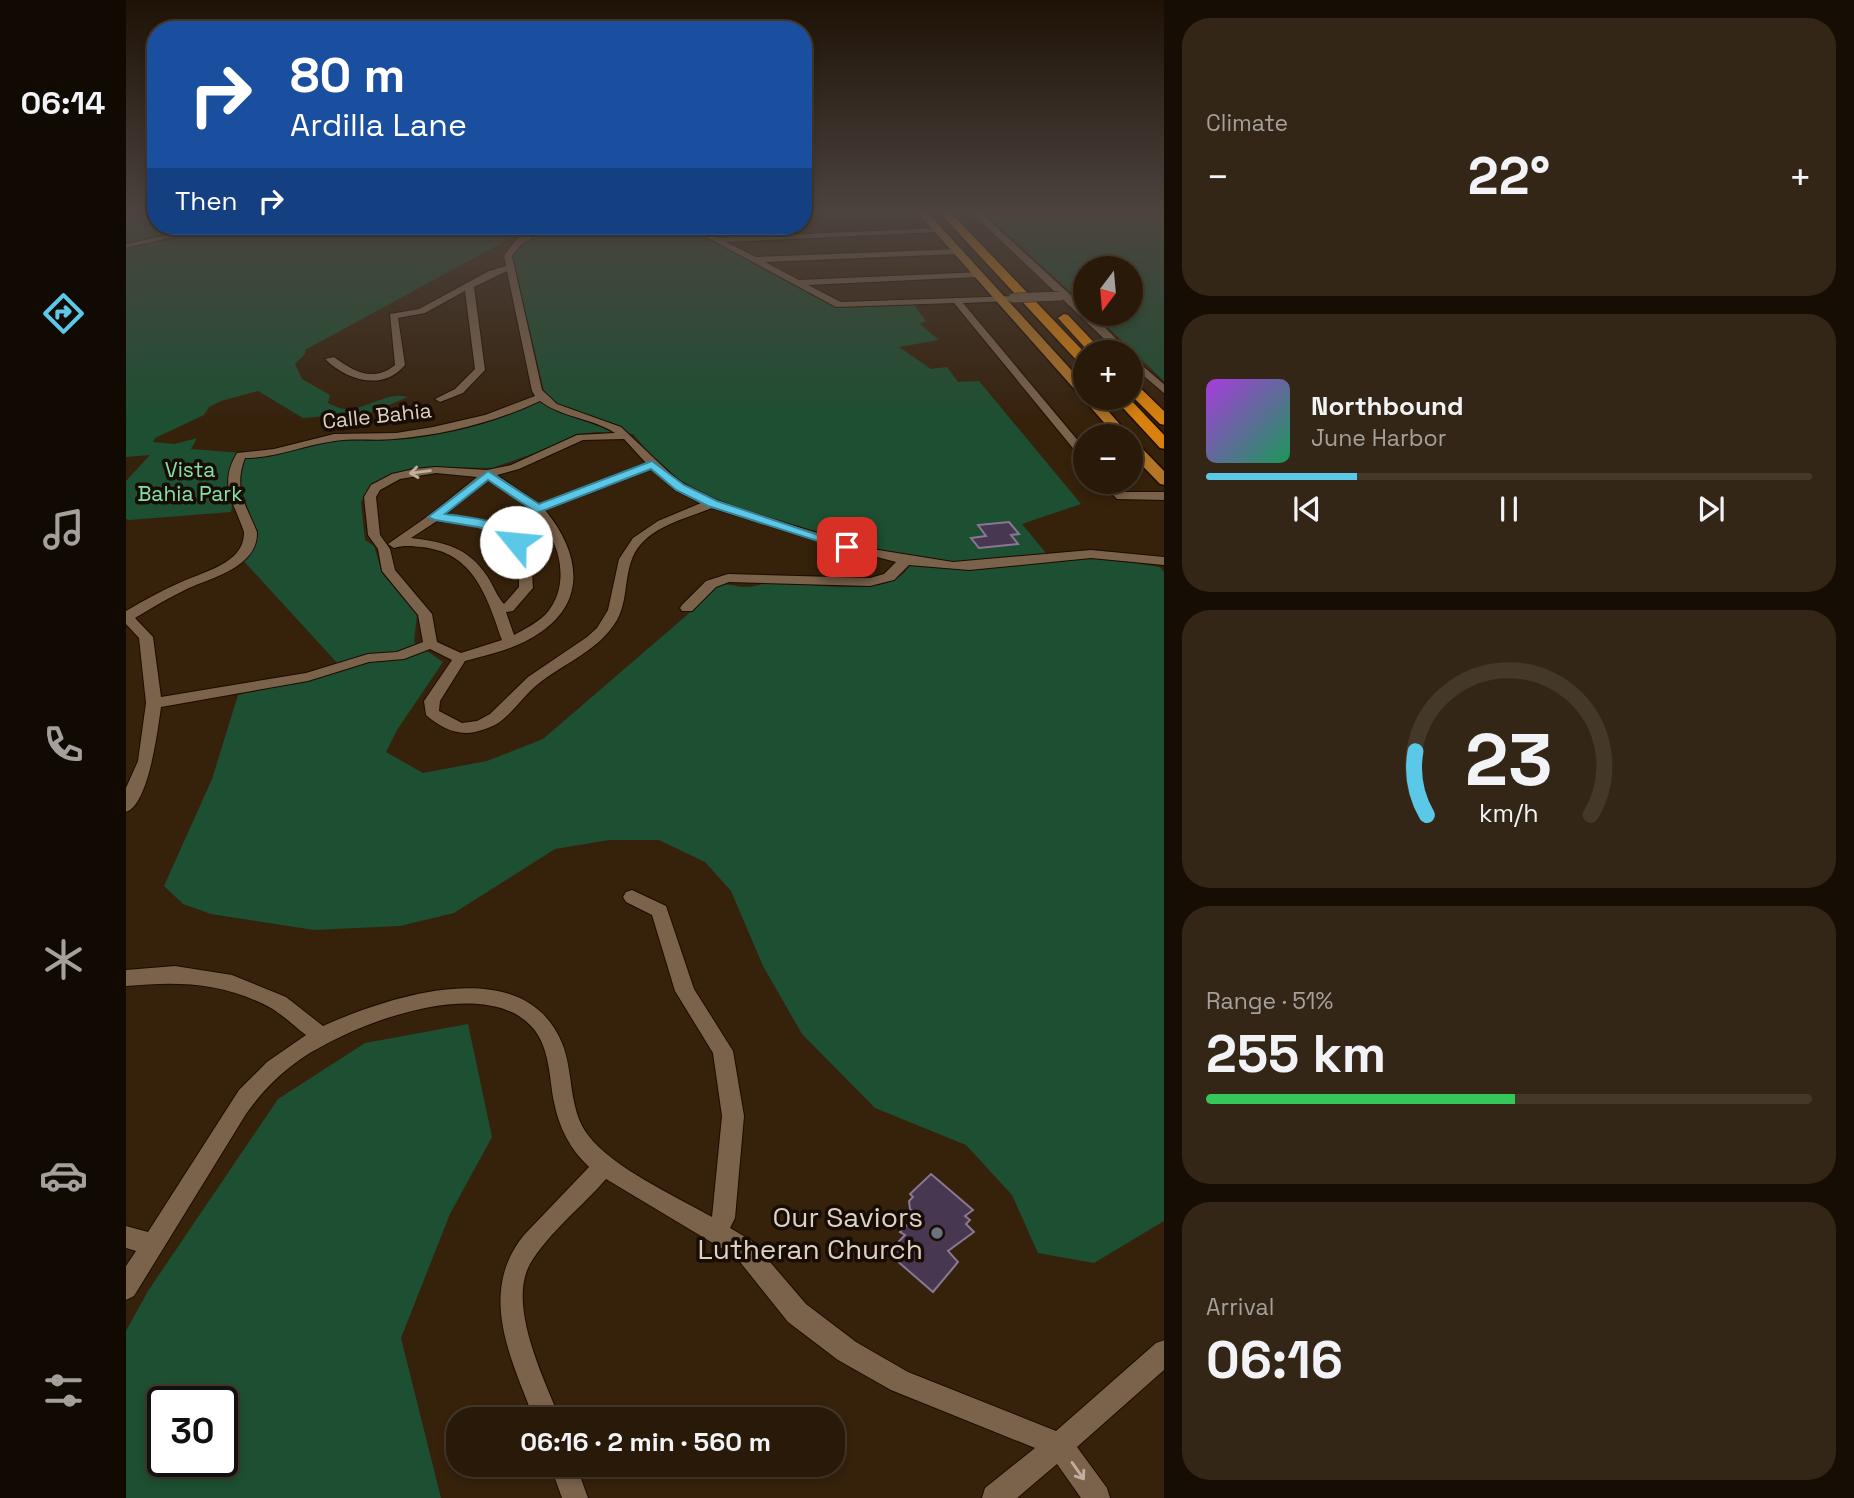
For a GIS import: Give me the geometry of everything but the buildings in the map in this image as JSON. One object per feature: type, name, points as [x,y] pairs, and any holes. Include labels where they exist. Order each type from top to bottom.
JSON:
[{"type":"highway","points":[[1012,284],[1073,348]]},
{"type":"highway","points":[[1031,284],[1085,340]]},
{"type":"highway","points":[[1143,399],[1164,421]]},
{"type":"highway","points":[[1132,410],[1164,445]]},
{"type":"main road","points":[[989,284],[1007,299],[1073,379]]},
{"type":"main road","points":[[1100,410],[1113,424]]},
{"type":"main road","points":[[1143,458],[1164,481]]},
{"type":"street","points":[[330,359],[362,377],[391,373],[400,365],[393,316],[422,311],[473,284]]},
{"type":"street","points":[[514,284],[541,397],[571,412],[604,422],[626,436],[652,465],[680,487],[712,503],[847,547],[906,561],[981,566],[1046,556],[1084,554],[1164,561]]},
{"type":"street","points":[[798,284],[833,303],[849,306],[1064,296]]},
{"type":"street","points":[[1051,284],[1073,303]]},
{"type":"street","points":[[440,398],[459,391],[480,370],[469,286]]},
{"type":"street","points":[[957,301],[1073,441]]},
{"type":"street","points":[[1098,326],[1112,340]]},
{"type":"street","points":[[1143,371],[1164,391]]},
{"type":"street","name":"Calle Bahia","points":[[127,616],[186,584],[227,566],[245,550],[250,530],[246,518],[238,509],[233,471],[241,455],[261,456],[339,437],[395,436],[436,429],[513,410],[541,397]]},
{"type":"street","points":[[430,644],[425,614],[389,571],[384,549],[374,535],[370,500],[379,485],[396,476],[414,472],[436,470],[488,474],[534,460],[581,437],[626,436]]},
{"type":"street","points":[[537,509],[652,465]]},
{"type":"street","points":[[488,474],[537,509],[565,551],[569,583],[559,609],[534,632],[510,643],[460,658],[432,701],[431,712],[447,725],[460,728],[471,728],[493,721],[523,688],[589,640],[608,622],[618,602],[621,568],[628,552],[639,538],[712,503]]},
{"type":"street","points":[[384,549],[435,517],[488,474]]},
{"type":"street","points":[[1119,494],[1164,496]]},
{"type":"street","points":[[435,517],[480,523],[508,533],[516,542],[524,556],[526,589],[508,608],[497,609]]},
{"type":"street","points":[[400,540],[448,548],[464,558],[476,570],[497,609],[510,643]]},
{"type":"street","points":[[687,608],[705,589],[729,578],[870,582],[889,577],[906,561]]},
{"type":"street","points":[[126,806],[146,761],[154,703],[146,636],[127,616]]},
{"type":"street","points":[[154,703],[309,677],[368,658],[399,656],[430,644],[460,658]]},
{"type":"street","points":[[632,897],[660,911],[685,991],[723,1051],[733,1116],[724,1219],[716,1232]]},
{"type":"street","points":[[126,978],[174,974],[232,983],[279,1003],[321,1036]]},
{"type":"street","points":[[126,1288],[242,1105],[272,1070],[321,1036],[381,1010],[468,996],[510,1002],[537,1019],[548,1034],[572,1128],[586,1149],[604,1166],[744,1249],[797,1313],[847,1351],[900,1381],[1059,1445],[1097,1498]]},
{"type":"street","points":[[543,1407],[514,1328],[510,1292],[521,1256],[604,1166]]},
{"type":"street","points":[[126,1237],[153,1245]]},
{"type":"street","points":[[995,1498],[1043,1461],[1164,1352]]},
{"type":"street","points":[[567,1477],[575,1498]]},
{"type":"green space","name":"Vista Bahia Park","points":[[126,284],[427,284],[305,350],[305,354],[295,364],[302,379],[330,395],[328,403],[341,408],[353,409],[392,396],[408,397],[372,412],[303,418],[258,391],[221,401],[209,407],[204,415],[155,438],[153,442],[175,444],[197,438],[191,449],[243,453],[234,462],[228,475],[232,494],[231,512],[126,519],[126,481],[150,455],[126,457]]},
{"type":"green space","points":[[519,284],[795,284],[842,308],[914,305],[926,321],[920,324],[939,340],[899,347],[931,369],[947,367],[958,382],[979,381],[1081,504],[1022,524],[1050,558],[1092,557],[1160,567],[1164,572],[1164,1221],[1094,1263],[1038,1253],[1012,1195],[966,1145],[875,1108],[802,1034],[763,966],[731,891],[705,862],[659,840],[609,840],[555,849],[454,913],[400,926],[314,930],[211,914],[183,904],[164,886],[212,779],[238,695],[337,673],[339,665],[241,558],[253,544],[254,525],[239,492],[245,457],[263,457],[321,441],[391,438],[468,425],[513,413],[545,395]],"holes":[[[577,434],[633,434],[649,453],[681,481],[722,502],[852,543],[914,558],[899,577],[880,585],[849,587],[766,582],[754,586],[722,585],[714,588],[694,609],[543,739],[487,761],[423,773],[386,752],[397,730],[443,662],[414,642],[417,615],[382,573],[374,546],[365,540],[361,502],[374,483],[397,473],[440,467],[492,468]]]},
{"type":"green space","points":[[1062,284],[1073,284],[1073,294]]},
{"type":"green space","points":[[1143,284],[1164,284],[1164,381],[1143,361],[1143,340],[1121,340],[1107,326],[1143,326]]},
{"type":"green space","points":[[468,1024],[492,1137],[450,1214],[401,1338],[441,1498],[126,1498],[126,1331],[148,1291],[278,1099],[365,1043]]},
{"type":"place","name":"Our Saviors Lutheran Church","points":[[937,1233]]},
{"type":"route","points":[[516,542],[508,533],[480,523],[435,517],[488,474],[537,509],[652,465],[680,487],[712,503],[847,547]]}]
